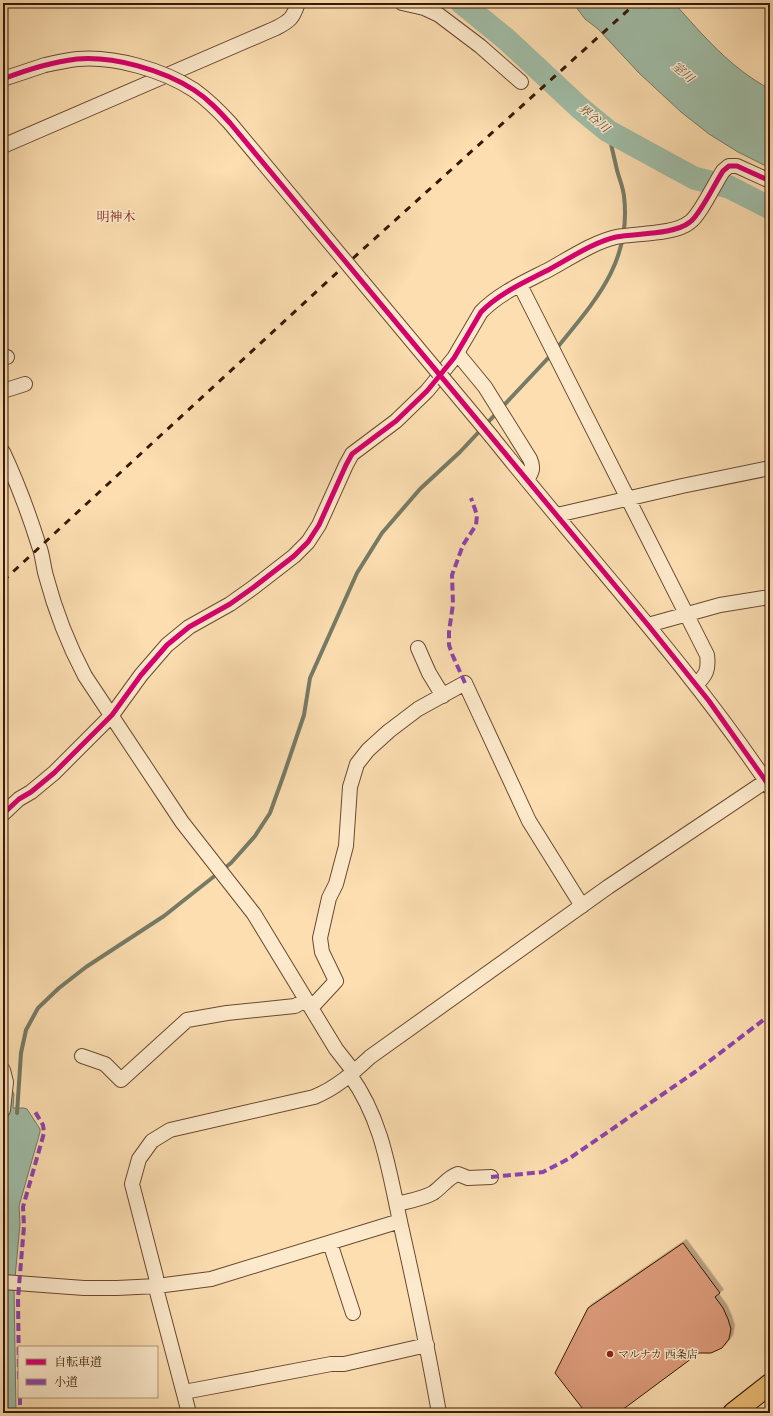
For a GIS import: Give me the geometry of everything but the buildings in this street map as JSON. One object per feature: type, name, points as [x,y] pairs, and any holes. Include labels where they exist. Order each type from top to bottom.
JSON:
[{"type":"highway","points":[[733,1413],[770,1384]]},
{"type":"street","points":[[3,146],[276,28],[289,21],[295,13],[298,3]]},
{"type":"street","points":[[402,3],[424,8],[439,15],[480,46],[521,82]]},
{"type":"street","points":[[3,79],[45,66],[77,59],[101,59],[126,63],[170,78],[194,90],[214,106],[230,123],[648,624],[739,742],[768,784],[582,906],[370,1058],[336,1086],[314,1097],[170,1130],[152,1141],[139,1159],[132,1184],[156,1277],[157,1292],[189,1413]]},
{"type":"street","points":[[3,814],[19,799],[31,792],[54,772],[112,715],[141,675],[167,645],[189,627],[230,604],[254,587],[294,556],[308,542],[319,525],[352,454],[396,421],[417,402],[458,352],[484,309],[495,300],[520,285],[596,244],[622,236],[654,233],[690,223],[696,216],[723,171],[729,166],[738,166],[770,181]]},
{"type":"street","points":[[520,285],[707,655],[708,666],[705,675],[696,685]]},
{"type":"street","points":[[458,352],[485,386],[530,459],[533,467],[532,473],[527,480]]},
{"type":"street","points":[[3,391],[25,384]]},
{"type":"street","points":[[3,452],[17,484],[40,547],[46,576],[63,627],[85,676],[182,822],[254,914],[352,1074],[370,1108],[382,1138],[427,1345],[439,1413]]},
{"type":"street","points":[[556,515],[682,486],[770,468]]},
{"type":"street","points":[[648,624],[720,605],[770,598]]},
{"type":"street","points":[[418,648],[429,673],[443,696]]},
{"type":"street","points":[[82,1056],[105,1064],[121,1080],[187,1020],[228,1013],[309,1004],[336,981],[322,952],[320,938],[329,898],[336,884],[346,846],[350,787],[357,764],[368,750],[418,710],[465,683],[529,821],[582,906]]},
{"type":"street","points":[[3,1110],[4,1079]]},
{"type":"street","points":[[396,1204],[418,1199],[433,1192],[447,1182],[451,1176],[458,1174],[468,1178],[491,1177]]},
{"type":"street","points":[[9,1283],[84,1288],[157,1286],[211,1279],[400,1221]]},
{"type":"street","points":[[330,1243],[353,1313]]},
{"type":"street","points":[[184,1392],[331,1364],[344,1364],[427,1345]]},
{"type":"water","name":"室川","points":[[573,3],[642,3],[644,6],[649,8],[653,7],[657,3],[674,3],[707,39],[730,61],[756,81],[770,89],[770,168],[738,152],[709,134],[681,112],[639,73],[598,29],[585,19]]},
{"type":"water","points":[[12,1090],[14,1094],[13,1108],[27,1109],[40,1129],[40,1132],[19,1206],[20,1224],[14,1289],[16,1413],[6,1413],[3,1381],[3,1142]]},
{"type":"waterway","name":"界谷川","points":[[462,3],[506,39],[580,108],[608,131],[694,178],[729,187],[770,208]]},
{"type":"waterway","points":[[556,349],[596,298],[616,261],[622,242],[625,220],[624,196],[608,131]]},
{"type":"waterway","points":[[17,1113],[21,1053],[26,1030],[38,1008],[59,988],[86,967],[164,916],[231,863],[255,836],[270,813],[284,774],[304,715],[310,678],[357,573],[382,533],[420,489],[460,452],[551,355]]},
{"type":"railway","points":[[3,581],[330,279],[636,3]]},
{"type":"marked path","points":[[465,683],[449,645],[449,632],[453,604],[452,575],[463,545],[476,525],[477,515],[471,498]]},
{"type":"marked path","points":[[491,1177],[543,1172],[570,1158],[695,1072],[770,1015]]},
{"type":"marked path","points":[[19,1346],[18,1298],[24,1226],[23,1207],[44,1133],[43,1125],[34,1110]]},
{"type":"marked path","points":[[20,1398],[20,1413]]},
{"type":"cycle path","points":[[3,79],[21,72],[68,60],[107,60],[138,66],[168,76],[194,90],[209,101],[230,123],[648,625],[709,701],[770,787]]},
{"type":"cycle path","points":[[3,814],[19,799],[31,792],[54,773],[112,715],[141,675],[167,645],[189,627],[230,604],[254,587],[294,556],[308,542],[319,525],[352,454],[396,421],[427,391],[454,358],[481,312],[488,305],[514,288],[582,251],[608,239],[665,231],[683,226],[690,222],[698,213],[723,171],[729,166],[737,166],[770,181]]},
{"type":"place","name":"マルナカ 西条店","points":[[610,1354]]},
{"type":"district","name":"明神木","points":[[116,216]]}]
